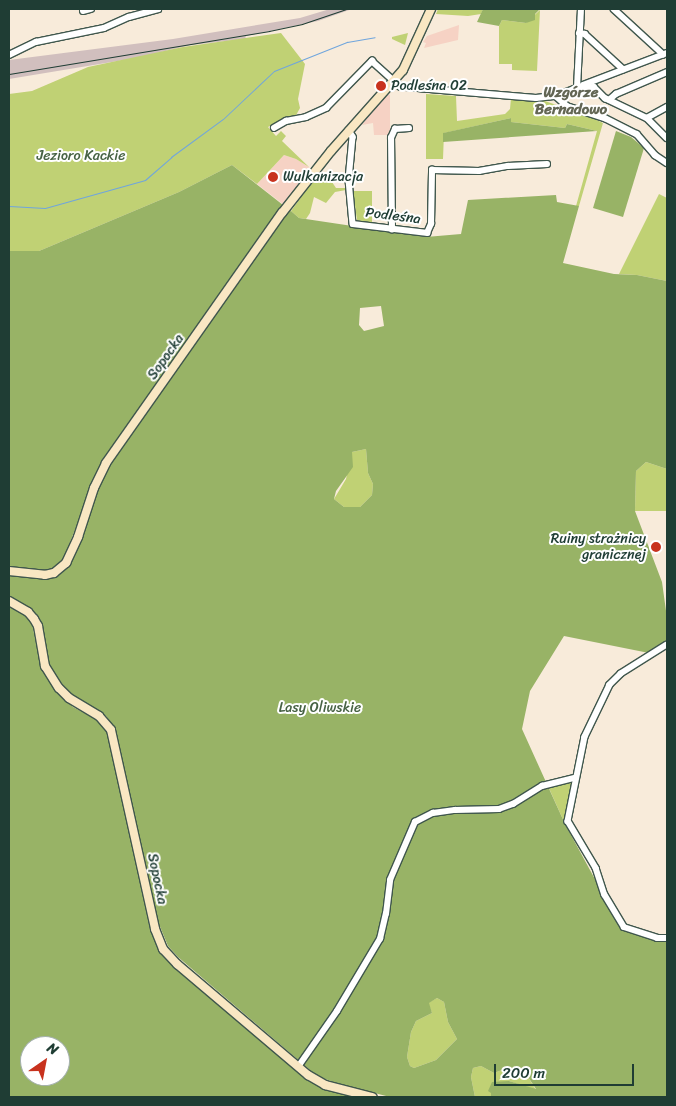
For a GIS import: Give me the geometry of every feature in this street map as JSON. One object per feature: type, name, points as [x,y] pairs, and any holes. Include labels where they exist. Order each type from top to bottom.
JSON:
[{"type":"main road","name":"Sopocka","points":[[9,571],[45,575],[54,573],[66,563],[78,537],[94,488],[106,463],[276,221],[349,130],[394,81],[408,62],[431,9]]},
{"type":"main road","name":"Sopocka","points":[[9,601],[28,612],[34,619],[38,626],[45,666],[59,688],[69,698],[99,716],[111,730],[154,926],[163,949],[298,1066],[325,1085],[372,1097]]},
{"type":"street","points":[[83,10],[91,9]]},
{"type":"street","points":[[9,55],[36,42],[104,28],[134,15],[158,9]]},
{"type":"street","points":[[577,88],[581,9]]},
{"type":"street","points":[[274,128],[286,121],[313,115],[326,108],[372,61],[394,81],[406,88],[536,98],[556,96],[665,54],[614,9]]},
{"type":"street","points":[[579,33],[585,34],[623,69]]},
{"type":"street","points":[[609,100],[616,94],[667,72]]},
{"type":"street","points":[[577,88],[594,87],[609,100],[647,118],[667,138]]},
{"type":"street","points":[[556,96],[567,106],[605,118],[636,134],[655,155],[667,163]]},
{"type":"street","points":[[647,118],[667,107]]},
{"type":"street","points":[[392,230],[391,138],[395,129],[409,128]]},
{"type":"street","name":"Podleśna","points":[[349,130],[353,137],[349,180],[353,224],[422,234],[429,231],[432,170],[479,171],[508,166],[546,164]]},
{"type":"street","points":[[667,644],[622,674],[610,685],[585,737],[568,815],[569,828],[596,868],[606,895],[621,923],[629,930],[657,938],[667,938]]},
{"type":"street","points":[[298,1066],[337,1011],[380,939],[385,919],[390,880],[415,822],[433,813],[455,810],[499,809],[513,804],[542,786],[575,778]]},
{"type":"shaded area","points":[[330,9],[352,9],[318,21],[246,36],[245,39],[191,45],[136,58],[9,79],[9,60],[173,39],[300,18]]},
{"type":"shaded area","points":[[459,25],[458,40],[424,48],[426,43],[423,42],[427,36]]},
{"type":"shaded area","points":[[386,94],[390,95],[390,135],[374,135],[373,123],[362,125]]},
{"type":"shaded area","points":[[284,155],[296,159],[309,167],[284,205],[257,184]]},
{"type":"green space","points":[[438,9],[483,9],[481,14],[468,16],[436,14]]},
{"type":"green space","points":[[483,9],[540,9],[535,14],[535,20],[526,23],[502,20],[499,26],[477,22]]},
{"type":"green space","points":[[540,10],[537,71],[512,70],[512,64],[499,64],[499,26],[502,20],[526,23]]},
{"type":"green space","name":"Jezioro Kackie","points":[[281,33],[305,64],[298,99],[300,108],[295,117],[280,120],[268,127],[276,136],[281,131],[286,136],[282,141],[309,167],[296,159],[284,155],[257,184],[232,165],[179,192],[39,251],[9,251],[9,94],[32,91],[88,67],[183,47]]},
{"type":"green space","points":[[408,33],[405,45],[392,39],[392,37]]},
{"type":"green space","points":[[426,94],[456,96],[457,121],[505,114],[510,109],[511,98],[545,101],[603,123],[579,206],[576,206],[597,131],[567,124],[565,128],[511,122],[511,118],[444,133],[443,159],[426,159]]},
{"type":"green space","points":[[511,118],[511,122],[565,128],[567,124],[597,131],[443,142],[443,133]]},
{"type":"green space","points":[[616,131],[631,137],[644,148],[623,217],[593,208]]},
{"type":"green space","points":[[232,165],[283,205],[100,467],[63,560],[54,568],[44,571],[9,566],[9,251],[39,251],[179,192]]},
{"type":"green space","points":[[318,174],[327,181],[330,179],[336,188],[346,188],[346,190],[335,192],[326,203],[314,197],[310,213],[306,219],[299,218],[291,211]]},
{"type":"green space","points":[[353,191],[372,191],[372,224],[357,220]]},
{"type":"green space","points":[[659,194],[667,198],[667,281],[637,275],[619,274]]},
{"type":"green space","name":"Lasy Oliwskie","points":[[556,195],[557,202],[579,206],[563,263],[614,274],[637,275],[667,281],[667,469],[646,462],[636,471],[635,511],[662,582],[667,618],[667,640],[649,653],[564,636],[530,691],[522,729],[565,824],[622,929],[667,942],[667,1097],[491,1097],[491,1093],[488,1091],[492,1082],[509,1081],[536,1089],[528,1077],[510,1067],[494,1073],[481,1066],[473,1068],[471,1077],[475,1097],[390,1097],[317,1076],[178,957],[168,946],[156,917],[115,730],[106,716],[76,699],[56,677],[47,660],[40,621],[28,607],[9,596],[9,574],[40,579],[51,578],[62,573],[69,565],[81,539],[94,496],[109,465],[288,212],[291,211],[299,218],[426,237],[461,234],[468,200]],"holes":[[[381,306],[384,326],[364,331],[359,325],[360,308]],[[366,449],[368,473],[373,484],[372,495],[360,507],[344,507],[334,499],[336,491],[353,467],[352,452]],[[437,998],[444,1002],[448,1022],[457,1039],[436,1060],[414,1068],[410,1066],[407,1057],[411,1032],[416,1021],[432,1013],[429,1003]]]},
{"type":"green space","points":[[366,449],[368,473],[373,484],[372,495],[360,507],[344,507],[334,499],[346,479],[352,452]]},
{"type":"green space","points":[[646,462],[667,469],[667,511],[635,511],[636,471]]},
{"type":"green space","points":[[9,604],[25,614],[32,623],[40,664],[56,691],[73,707],[99,721],[107,731],[150,929],[159,951],[180,972],[305,1078],[324,1089],[356,1097],[9,1097]]},
{"type":"green space","points":[[570,781],[572,784],[565,824],[548,786]]},
{"type":"green space","points":[[437,998],[444,1002],[448,1022],[457,1039],[436,1060],[414,1068],[410,1066],[407,1057],[411,1032],[416,1021],[432,1013],[428,1003]]},
{"type":"green space","points":[[481,1066],[494,1073],[510,1067],[528,1077],[536,1090],[509,1081],[491,1093],[491,1097],[475,1097],[471,1077],[473,1068]]},
{"type":"waterway","points":[[9,206],[45,208],[145,180],[171,157],[223,119],[274,71],[347,42],[375,37]]},
{"type":"railway","points":[[9,74],[269,31],[302,24],[346,9]]},
{"type":"place","name":"Podleśna 02","points":[[381,86]]},
{"type":"place","name":"Wulkanizacja","points":[[273,177]]},
{"type":"place","name":"Ruiny strażnicy granicznej","points":[[656,547]]},
{"type":"district","name":"Wzgórze Bernadowo","points":[[571,100]]}]
